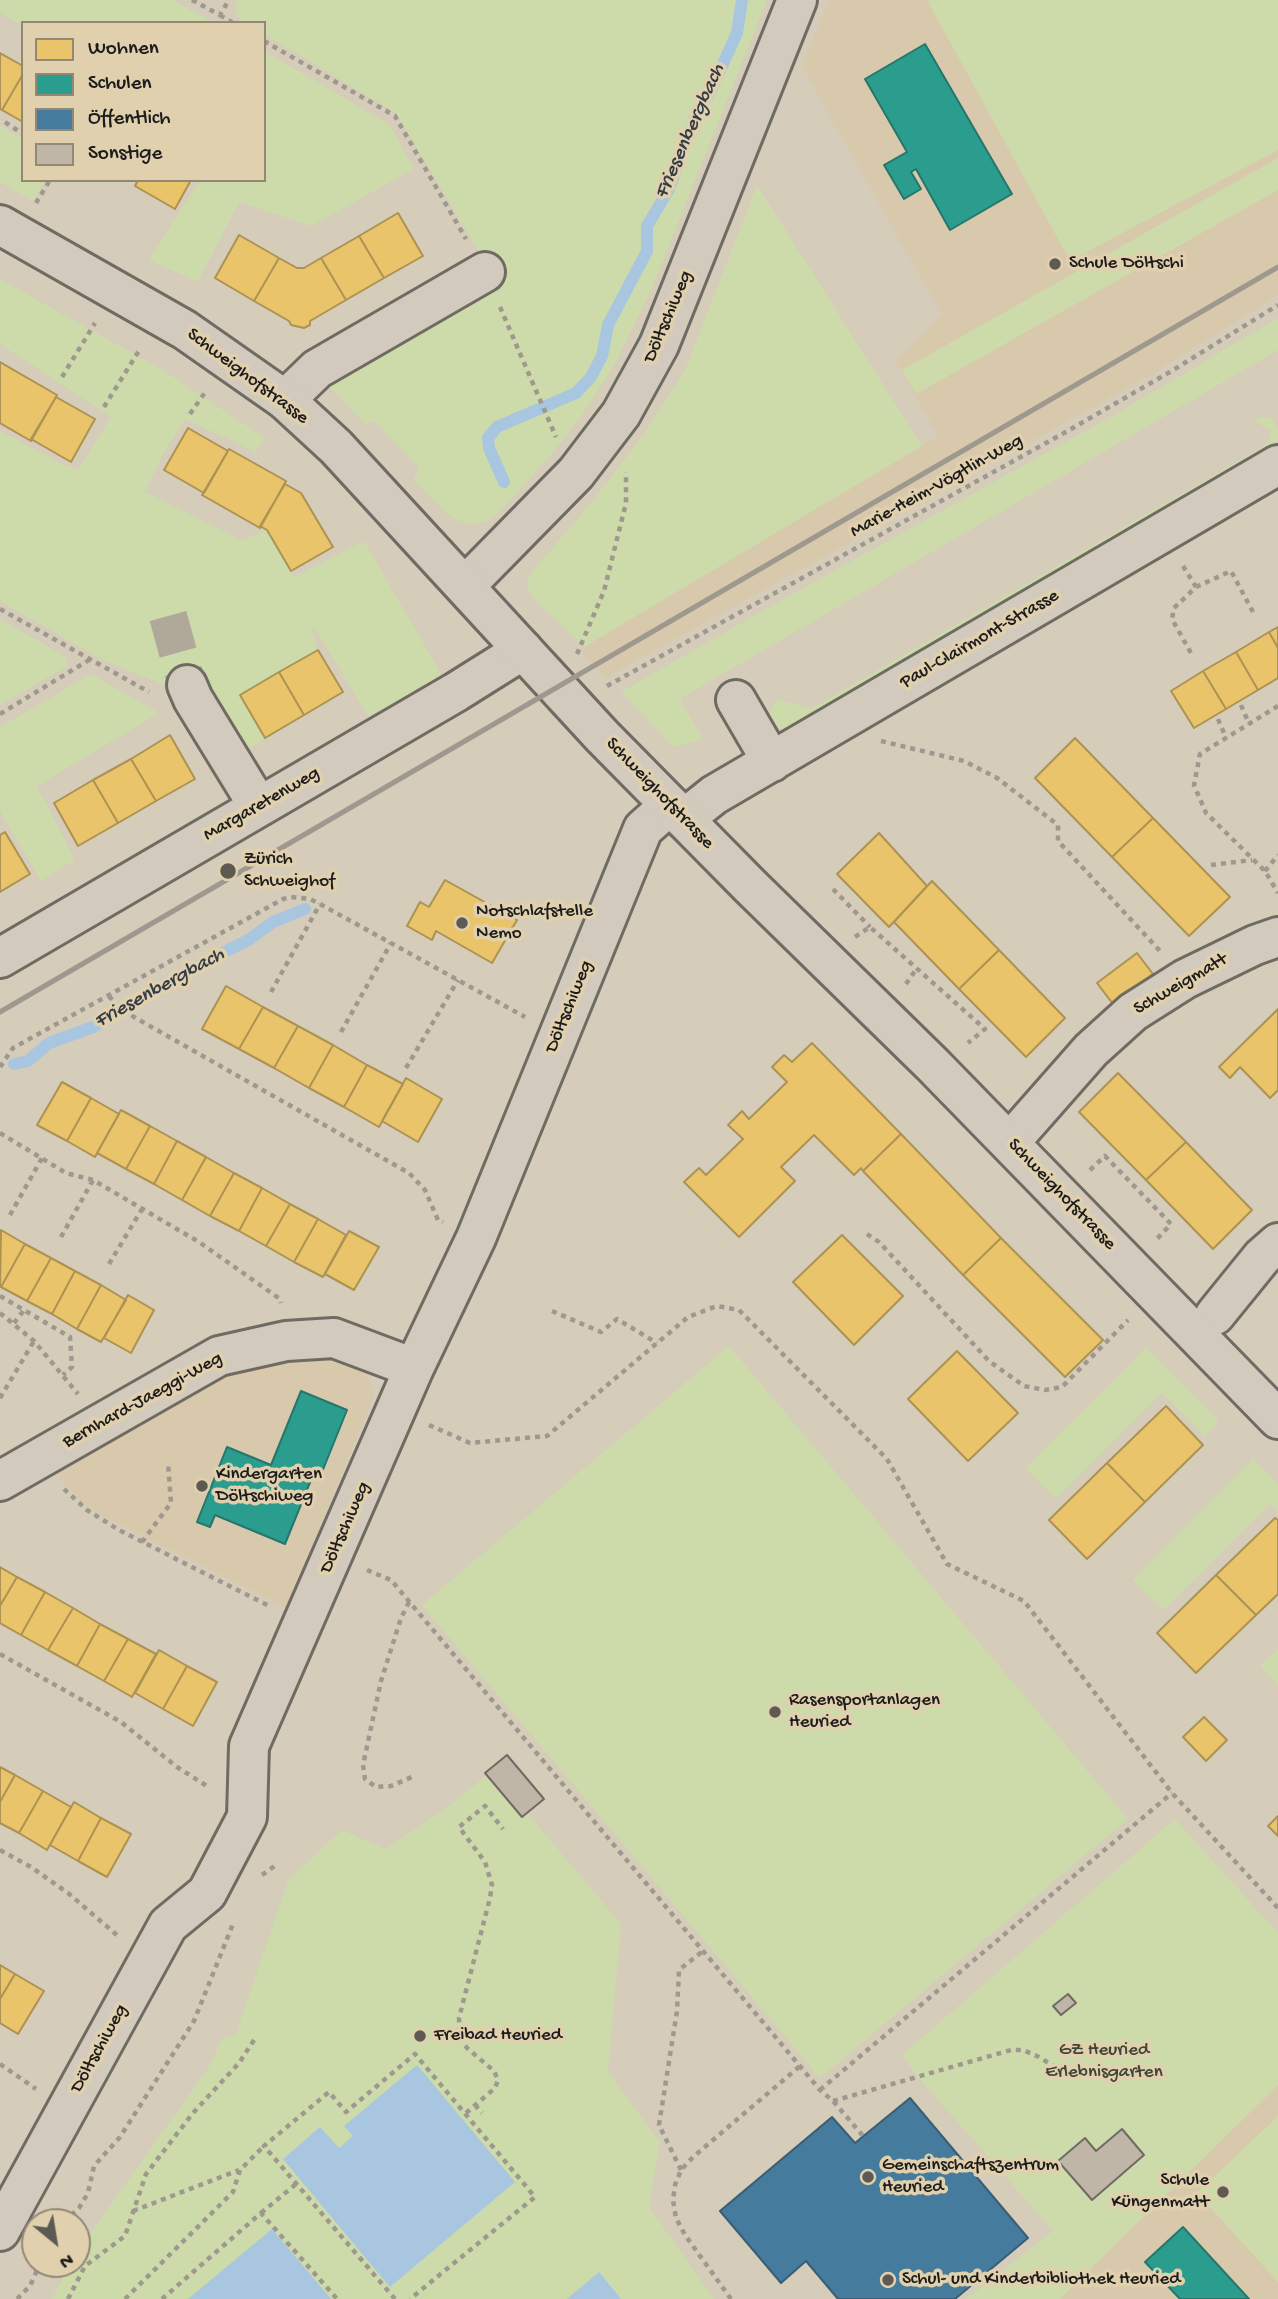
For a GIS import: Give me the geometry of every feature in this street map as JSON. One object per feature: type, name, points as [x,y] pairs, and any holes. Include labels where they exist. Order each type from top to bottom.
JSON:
[{"type":"street","name":"Döltschiweg","points":[[465,586],[576,473],[621,414],[659,345],[797,0]]},
{"type":"street","name":"Schweighofstrasse","points":[[0,225],[185,330],[285,400],[336,447],[602,736],[750,887],[1010,1142],[1278,1419]]},
{"type":"street","points":[[285,400],[317,369],[485,272]]},
{"type":"street","name":"Paul-Clairmont-Strasse","points":[[677,812],[714,795],[772,762],[1278,465]]},
{"type":"street","name":"Margaretenweg","points":[[0,958],[456,692],[523,650]]},
{"type":"street","points":[[187,685],[259,807]]},
{"type":"street","points":[[736,700],[772,762]]},
{"type":"street","name":"Döltschiweg","points":[[0,2231],[167,1925],[207,1893],[247,1817],[249,1746],[414,1368],[476,1238],[643,829],[677,812]]},
{"type":"street","name":"Schweigmatt","points":[[1010,1142],[1091,1049],[1133,1012],[1185,979],[1255,944],[1278,937]]},
{"type":"street","points":[[1215,1315],[1262,1257],[1278,1242]]},
{"type":"street","name":"Bernhard-Jaeggi-Weg","points":[[0,1481],[219,1356],[286,1341],[334,1338],[414,1368]]},
{"type":"path","points":[[192,0],[230,21]]},
{"type":"path","points":[[220,15],[229,0]]},
{"type":"path","points":[[266,42],[395,116],[485,272],[549,424]]},
{"type":"path","points":[[5,122],[21,133]]},
{"type":"path","points":[[34,206],[49,182]]},
{"type":"path","name":"Marie-Heim-Vögtlin-Weg","points":[[606,687],[1064,433],[1278,305]]},
{"type":"path","points":[[62,377],[95,322]]},
{"type":"path","points":[[104,407],[141,348]]},
{"type":"path","points":[[190,414],[208,387]]},
{"type":"path","points":[[576,655],[604,591],[626,503],[626,468]]},
{"type":"path","points":[[1177,556],[1196,587]]},
{"type":"path","points":[[1192,656],[1172,619],[1174,608],[1196,587],[1231,572],[1253,612]]},
{"type":"path","points":[[0,610],[150,693]]},
{"type":"path","points":[[0,714],[90,660]]},
{"type":"path","points":[[1241,705],[1249,724]]},
{"type":"path","points":[[1278,706],[1200,754],[1194,785],[1206,813],[1265,871],[1278,893]]},
{"type":"path","points":[[1218,719],[1226,738]]},
{"type":"path","points":[[878,741],[964,761],[997,778],[1058,825],[1058,841],[1185,979]]},
{"type":"path","points":[[1265,871],[1278,855]]},
{"type":"path","points":[[1211,865],[1253,859]]},
{"type":"path","points":[[833,889],[870,927],[985,1029],[969,1044],[965,1038]]},
{"type":"path","points":[[0,1068],[13,1048],[283,899],[299,897],[320,904],[532,1021]]},
{"type":"path","points":[[271,992],[320,904]]},
{"type":"path","points":[[848,941],[870,927]]},
{"type":"path","points":[[341,1032],[391,943]]},
{"type":"path","points":[[900,994],[917,968]]},
{"type":"path","points":[[407,1068],[458,980]]},
{"type":"path","points":[[109,996],[116,1005],[134,1017],[410,1173],[425,1190],[438,1220],[450,1226]]},
{"type":"path","points":[[0,1134],[66,1173],[93,1180],[199,1242],[280,1299],[286,1341]]},
{"type":"path","points":[[1081,1178],[1105,1156],[1162,1214],[1171,1224],[1149,1248]]},
{"type":"path","points":[[10,1215],[42,1158]]},
{"type":"path","points":[[61,1237],[93,1180]]},
{"type":"path","points":[[109,1264],[142,1209]]},
{"type":"path","points":[[867,1234],[879,1242],[989,1361],[1024,1386],[1045,1390],[1062,1387],[1133,1314]]},
{"type":"path","points":[[0,1296],[70,1337],[72,1367],[63,1374]]},
{"type":"path","points":[[470,1443],[547,1436],[688,1317],[717,1306],[739,1310],[887,1459],[947,1564],[1024,1601],[1172,1793],[1278,1908]]},
{"type":"path","points":[[14,1323],[24,1310]]},
{"type":"path","points":[[552,1311],[601,1332],[617,1319],[657,1343]]},
{"type":"path","points":[[0,1313],[34,1341],[63,1374],[97,1424]]},
{"type":"path","points":[[0,1398],[34,1341]]},
{"type":"path","points":[[40,1458],[67,1492],[87,1510],[142,1542],[276,1609]]},
{"type":"path","points":[[142,1542],[171,1503],[167,1463]]},
{"type":"path","points":[[334,1555],[391,1580],[820,2090],[863,2136]]},
{"type":"path","points":[[410,1602],[401,1618],[381,1681],[363,1765],[365,1779],[376,1787],[391,1786],[414,1776]]},
{"type":"path","points":[[0,1654],[121,1722],[177,1767],[210,1788]]},
{"type":"path","points":[[820,2090],[1172,1793]]},
{"type":"path","points":[[466,2113],[495,2088],[498,2080],[494,2071],[467,2049],[460,2038],[458,2018],[492,1885],[485,1862],[459,1827],[485,1806],[503,1829]]},
{"type":"path","points":[[0,1850],[68,1893],[123,1940]]},
{"type":"path","points":[[262,1875],[276,1865]]},
{"type":"path","points":[[79,2208],[88,2193],[94,2166],[120,2137],[194,2021],[234,1920]]},
{"type":"path","points":[[681,2170],[659,2124],[677,2011],[679,1970],[703,1951]]},
{"type":"path","points":[[68,2299],[85,2266],[125,2236],[146,2174],[193,2113],[239,2063],[257,2037]]},
{"type":"path","points":[[832,2101],[1010,2050],[1031,2053],[1068,2075]]},
{"type":"path","points":[[133,2211],[240,2169],[329,2092],[346,2112],[415,2054],[535,2197],[410,2299]]},
{"type":"path","points":[[0,2064],[41,2093]]},
{"type":"path","points":[[731,2299],[685,2235],[673,2200],[675,2185],[681,2170],[800,2066]]},
{"type":"path","points":[[475,2105],[482,2113]]},
{"type":"path","points":[[264,2146],[395,2299]]},
{"type":"path","points":[[125,2299],[233,2192],[240,2169]]},
{"type":"path","points":[[162,2299],[296,2184]]},
{"type":"path","points":[[261,2213],[337,2299]]},
{"type":"path","points":[[17,2299],[30,2286],[34,2278]]},
{"type":"path","points":[[419,2292],[425,2299]]},
{"type":"shaded area","name":"Schule Döltschi","points":[[829,0],[1278,0],[1278,295],[1152,374],[605,678],[583,653],[594,638],[938,436],[895,360],[942,315],[802,66]]},
{"type":"shaded area","name":"Kindergarten Döltschiweg","points":[[318,1354],[346,1361],[362,1369],[372,1385],[373,1398],[286,1608],[104,1517],[82,1502],[62,1481],[52,1464],[205,1375]]},
{"type":"shaded area","name":"Schule Küngenmatt","points":[[1278,2085],[1278,2299],[1058,2299]]},
{"type":"green space","points":[[0,0],[173,0],[210,21],[21,21],[21,25],[0,13]]},
{"type":"green space","points":[[238,0],[767,0],[653,286],[617,360],[587,408],[550,456],[496,516],[484,522],[471,524],[446,513],[413,479],[420,469],[374,421],[366,425],[326,383],[493,275],[396,113],[266,35],[266,21],[241,21],[235,6]]},
{"type":"green space","points":[[1278,0],[1278,150],[1070,261],[928,2]]},
{"type":"green space","points":[[266,52],[390,125],[414,169],[311,226],[239,202],[198,282],[149,260],[199,182],[266,182]]},
{"type":"green space","points":[[0,125],[21,138],[21,182],[44,182],[33,201],[0,182]]},
{"type":"green space","points":[[1278,158],[1278,190],[916,394],[902,370]]},
{"type":"green space","points":[[757,185],[922,446],[584,647],[534,599],[528,588],[528,580],[646,431],[685,370]]},
{"type":"green space","points":[[0,279],[166,372],[265,438],[256,452],[185,419],[163,454],[145,492],[241,540],[267,530],[294,577],[364,541],[444,679],[368,716],[311,626],[318,650],[240,695],[265,738],[238,755],[174,689],[101,659],[0,601],[0,431],[78,470],[111,417],[0,344]]},
{"type":"green space","points":[[1278,318],[1278,350],[680,699],[703,739],[673,747],[621,692],[1116,414]]},
{"type":"green space","points":[[1257,417],[1271,418],[1278,428],[1278,440],[1268,447],[795,724],[780,729],[767,716],[777,699],[811,709],[1266,445],[1272,431],[1256,422]]},
{"type":"green space","points":[[0,619],[66,657],[67,666],[0,705]]},
{"type":"green space","points":[[91,674],[159,713],[37,786],[75,860],[41,881],[0,811],[0,727]]},
{"type":"green space","name":"Rasensportanlagen Heuried","points":[[729,1346],[1128,1819],[820,2078],[422,1605]]},
{"type":"green space","points":[[1146,1348],[1219,1421],[1205,1436],[1162,1393],[1056,1499],[1025,1468]]},
{"type":"green space","points":[[1253,1459],[1278,1484],[1278,1512],[1270,1504],[1163,1610],[1133,1580]]},
{"type":"green space","points":[[1278,1649],[1278,1684],[1260,1666]]},
{"type":"green space","name":"Freibad Heuried","points":[[487,1775],[522,1817],[527,1813],[621,1924],[608,2072],[660,2142],[649,2207],[714,2299],[52,2299],[63,2278],[91,2278],[91,2232],[209,2067],[222,2038],[236,2034],[288,1880],[342,1830],[386,1849],[449,1806]]},
{"type":"green space","name":"GZ Heuried Erlebnisgarten","points":[[1175,1819],[1278,1933],[1278,2085],[1060,2299],[966,2299],[1053,2231],[918,2077],[902,2055]]},
{"type":"green space","points":[[1278,2116],[1278,2282],[1197,2193]]},
{"type":"water","points":[[417,2065],[515,2182],[390,2287],[283,2159],[320,2127],[339,2148],[353,2136],[344,2126]]},
{"type":"water","points":[[272,2229],[331,2299],[188,2299]]},
{"type":"water","points":[[599,2272],[621,2299],[567,2299]]},
{"type":"building: Wohnen","points":[[0,53],[21,65],[21,77],[2,110]]},
{"type":"building: Wohnen","points":[[21,77],[21,121],[2,110]]},
{"type":"building: Wohnen","points":[[137,182],[190,182],[175,209],[135,186]]},
{"type":"building: Wohnen","points":[[398,213],[423,256],[384,278],[359,236]]},
{"type":"building: Wohnen","points":[[239,235],[279,258],[254,301],[215,278]]},
{"type":"building: Wohnen","points":[[359,236],[384,278],[346,300],[321,258]]},
{"type":"building: Wohnen","points":[[279,258],[297,268],[304,268],[321,258],[346,300],[310,321],[310,325],[304,328],[291,325],[289,321],[254,301]]},
{"type":"building: Wohnen","points":[[0,362],[57,395],[31,441],[0,423]]},
{"type":"building: Wohnen","points":[[56,397],[95,419],[71,462],[31,439]]},
{"type":"building: Wohnen","points":[[188,428],[228,451],[204,493],[164,470]]},
{"type":"building: Wohnen","points":[[229,449],[286,481],[260,528],[202,495]]},
{"type":"building: Wohnen","points":[[285,484],[301,493],[333,547],[291,571],[267,530],[260,526]]},
{"type":"building: Wohnen","points":[[1278,627],[1278,648],[1269,632]]},
{"type":"building: Wohnen","points":[[1269,632],[1278,648],[1278,678],[1258,690],[1236,652]]},
{"type":"building: Wohnen","points":[[318,650],[343,692],[304,715],[279,672]]},
{"type":"building: Wohnen","points":[[1236,652],[1258,690],[1226,709],[1203,671]]},
{"type":"building: Wohnen","points":[[1203,671],[1226,709],[1194,728],[1171,691]]},
{"type":"building: Wohnen","points":[[279,672],[304,715],[265,738],[240,695]]},
{"type":"building: Wohnen","points":[[170,735],[195,779],[156,801],[131,759]]},
{"type":"building: Wohnen","points":[[1075,738],[1153,818],[1112,857],[1035,778]]},
{"type":"building: Wohnen","points":[[131,759],[156,801],[118,823],[93,780]]},
{"type":"building: Wohnen","points":[[93,780],[118,823],[78,846],[54,803]]},
{"type":"building: Wohnen","points":[[1153,818],[1230,897],[1189,936],[1112,857]]},
{"type":"building: Wohnen","points":[[5,832],[30,874],[0,892],[0,835]]},
{"type":"building: Wohnen","points":[[879,833],[927,886],[889,927],[837,874]]},
{"type":"building: Wohnen","name":"Notschlafstelle Nemo","points":[[445,880],[517,920],[492,963],[436,931],[432,940],[407,926],[420,902],[429,907]]},
{"type":"building: Wohnen","points":[[932,881],[999,950],[959,989],[894,922]]},
{"type":"building: Wohnen","points":[[999,950],[1065,1018],[1026,1057],[959,989]]},
{"type":"building: Wohnen","points":[[1137,953],[1153,974],[1113,1004],[1097,983]]},
{"type":"building: Wohnen","points":[[226,986],[263,1007],[239,1049],[202,1029]]},
{"type":"building: Wohnen","points":[[263,1007],[298,1026],[274,1068],[239,1049]]},
{"type":"building: Wohnen","points":[[1278,1009],[1278,1090],[1270,1098],[1240,1067],[1230,1078],[1219,1067]]},
{"type":"building: Wohnen","points":[[298,1026],[333,1045],[309,1088],[274,1068]]},
{"type":"building: Wohnen","points":[[812,1043],[901,1134],[863,1171],[861,1168],[854,1175],[814,1135],[781,1167],[795,1181],[739,1237],[684,1182],[699,1168],[706,1175],[743,1139],[728,1125],[742,1111],[749,1119],[787,1082],[772,1067],[784,1055],[792,1062]]},
{"type":"building: Wohnen","points":[[333,1045],[367,1065],[344,1107],[309,1088]]},
{"type":"building: Wohnen","points":[[367,1065],[403,1084],[379,1127],[344,1107]]},
{"type":"building: Wohnen","points":[[1118,1073],[1186,1142],[1146,1180],[1079,1112]]},
{"type":"building: Wohnen","points":[[406,1078],[442,1099],[418,1142],[382,1121]]},
{"type":"building: Wohnen","points":[[62,1082],[91,1098],[67,1141],[37,1125]]},
{"type":"building: Wohnen","points":[[91,1098],[119,1114],[95,1157],[67,1141]]},
{"type":"building: Wohnen","points":[[121,1110],[150,1126],[126,1169],[97,1153]]},
{"type":"building: Wohnen","points":[[150,1126],[177,1141],[154,1184],[126,1169]]},
{"type":"building: Wohnen","points":[[901,1134],[1001,1238],[963,1275],[863,1171]]},
{"type":"building: Wohnen","points":[[177,1141],[206,1157],[182,1200],[154,1184]]},
{"type":"building: Wohnen","points":[[1186,1142],[1252,1210],[1213,1249],[1146,1180]]},
{"type":"building: Wohnen","points":[[206,1157],[234,1173],[210,1216],[182,1200]]},
{"type":"building: Wohnen","points":[[234,1173],[262,1188],[239,1231],[210,1216]]},
{"type":"building: Wohnen","points":[[262,1188],[290,1204],[266,1246],[239,1231]]},
{"type":"building: Wohnen","points":[[290,1204],[318,1219],[294,1262],[266,1246]]},
{"type":"building: Wohnen","points":[[318,1219],[346,1235],[323,1277],[294,1262]]},
{"type":"building: Wohnen","points":[[1,1230],[25,1244],[1,1287],[0,1286]]},
{"type":"building: Wohnen","points":[[349,1231],[379,1247],[354,1290],[325,1274]]},
{"type":"building: Wohnen","points":[[842,1235],[903,1296],[854,1345],[793,1282]]},
{"type":"building: Wohnen","points":[[1001,1238],[1103,1340],[1065,1377],[963,1275]]},
{"type":"building: Wohnen","points":[[25,1244],[51,1258],[27,1301],[1,1287]]},
{"type":"building: Wohnen","points":[[51,1258],[75,1271],[52,1314],[27,1301]]},
{"type":"building: Wohnen","points":[[75,1271],[101,1285],[77,1329],[52,1314]]},
{"type":"building: Wohnen","points":[[101,1285],[126,1300],[101,1342],[77,1329]]},
{"type":"building: Wohnen","points":[[128,1295],[154,1310],[131,1353],[104,1338]]},
{"type":"building: Wohnen","points":[[957,1351],[1018,1413],[968,1461],[908,1399]]},
{"type":"building: Wohnen","points":[[1166,1406],[1203,1445],[1145,1502],[1107,1463]]},
{"type":"building: Wohnen","points":[[1107,1463],[1145,1502],[1087,1559],[1049,1520]]},
{"type":"building: Wohnen","points":[[1275,1518],[1278,1520],[1278,1594],[1256,1615],[1216,1575]]},
{"type":"building: Wohnen","points":[[0,1567],[17,1577],[0,1606]]},
{"type":"building: Wohnen","points":[[1216,1575],[1256,1615],[1196,1673],[1157,1633]]},
{"type":"building: Wohnen","points":[[17,1577],[45,1592],[21,1635],[0,1623],[0,1606]]},
{"type":"building: Wohnen","points":[[45,1592],[73,1608],[48,1650],[21,1635]]},
{"type":"building: Wohnen","points":[[73,1608],[100,1624],[77,1666],[48,1650]]},
{"type":"building: Wohnen","points":[[100,1624],[128,1639],[104,1681],[77,1666]]},
{"type":"building: Wohnen","points":[[128,1639],[156,1654],[132,1697],[104,1681]]},
{"type":"building: Wohnen","points":[[159,1650],[187,1666],[163,1709],[135,1693]]},
{"type":"building: Wohnen","points":[[187,1666],[217,1682],[193,1726],[163,1709]]},
{"type":"building: Wohnen","points":[[1204,1717],[1227,1740],[1206,1761],[1183,1737]]},
{"type":"building: Wohnen","points":[[0,1767],[15,1775],[0,1802]]},
{"type":"building: Wohnen","points":[[15,1775],[43,1791],[19,1833],[0,1823],[0,1802]]},
{"type":"building: Wohnen","points":[[43,1791],[71,1807],[47,1850],[19,1833]]},
{"type":"building: Wohnen","points":[[74,1802],[101,1818],[78,1861],[50,1845]]},
{"type":"building: Wohnen","points":[[1278,1816],[1278,1836],[1268,1826]]},
{"type":"building: Wohnen","points":[[101,1818],[131,1834],[107,1877],[78,1861]]},
{"type":"building: Wohnen","points":[[0,1965],[15,1974],[0,1999]]},
{"type":"building: Wohnen","points":[[15,1974],[44,1991],[18,2034],[0,2023],[0,1999]]},
{"type":"building: Schulen","points":[[925,44],[1012,194],[950,230],[916,169],[911,172],[921,189],[904,199],[884,165],[907,152],[865,79]]},
{"type":"building: Schulen","points":[[301,1391],[347,1410],[322,1472],[315,1470],[285,1544],[215,1515],[210,1527],[197,1522],[227,1447],[271,1465]]},
{"type":"building: Schulen","points":[[1183,2227],[1249,2299],[1180,2299],[1145,2262]]},
{"type":"building: Öffentlich","name":"Gemeinschaftszentrum Heuried","points":[[910,2098],[1028,2238],[955,2299],[838,2299],[806,2261],[781,2283],[720,2211],[832,2117],[855,2143]]},
{"type":"building: Sonstige","points":[[507,1755],[544,1799],[522,1817],[485,1773]]},
{"type":"building: Sonstige","points":[[1068,1994],[1076,2003],[1061,2015],[1053,2006]]},
{"type":"building: Sonstige","points":[[1122,2129],[1144,2155],[1092,2200],[1058,2161],[1085,2138],[1096,2151]]},
{"type":"waterway","name":"Friesenbergbach","points":[[504,482],[489,448],[488,438],[497,427],[576,393],[591,377],[602,356],[608,325],[647,251],[647,226],[669,189],[694,119],[711,90],[737,33],[742,0]]},
{"type":"waterway","name":"Friesenbergbach","points":[[14,1064],[28,1061],[49,1043],[93,1027],[182,974],[250,939],[273,922],[305,909]]},
{"type":"tunnel","points":[[168,616],[187,685]]},
{"type":"railway","points":[[0,1012],[1278,267]]},
{"type":"place","name":"Schule Döltschi","points":[[1055,264]]},
{"type":"place","name":"Zürich Schweighof","points":[[228,871]]},
{"type":"place","name":"Notschlafstelle Nemo","points":[[462,923]]},
{"type":"place","name":"Kindergarten Döltschiweg","points":[[202,1486]]},
{"type":"place","name":"Rasensportanlagen Heuried","points":[[775,1712]]},
{"type":"place","name":"Freibad Heuried","points":[[420,2036]]},
{"type":"place","name":"Gemeinschaftszentrum Heuried","points":[[868,2177]]},
{"type":"place","name":"Schule Küngenmatt","points":[[1223,2192]]},
{"type":"place","name":"Schul- und Kinderbibliothek Heuried","points":[[888,2280]]}]
